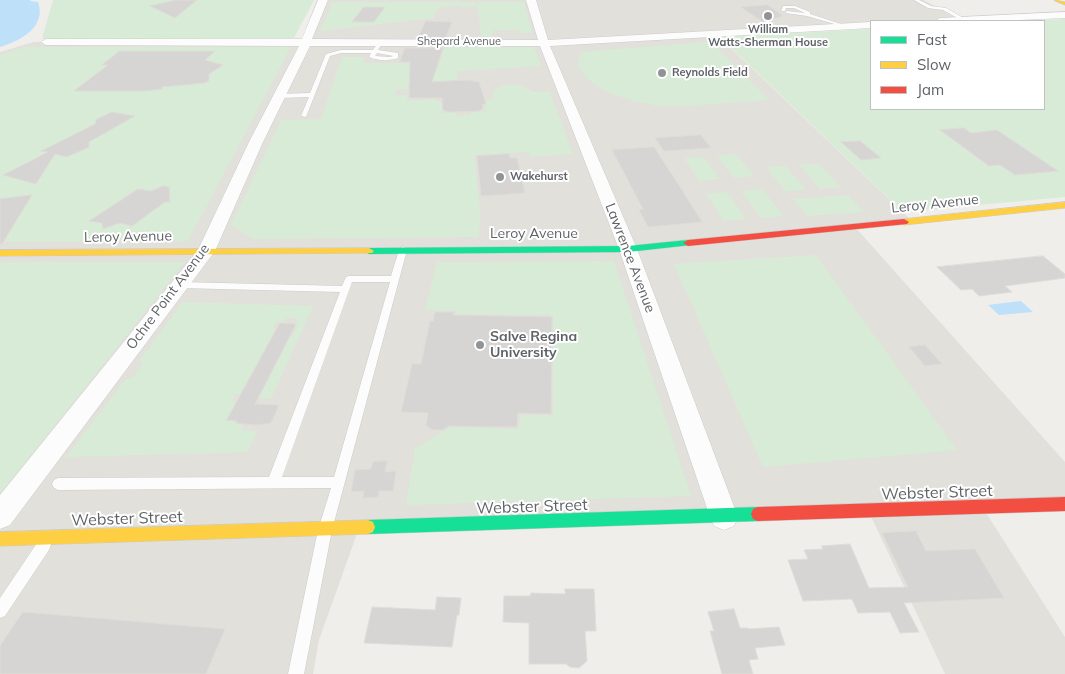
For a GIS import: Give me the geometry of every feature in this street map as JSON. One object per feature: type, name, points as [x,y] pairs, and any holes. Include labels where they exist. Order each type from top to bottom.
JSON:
[{"type":"street","name":"Ochre Point Avenue","points":[[0,516],[206,251],[278,96],[306,42],[323,0]]},
{"type":"street","name":"Lawrence Avenue","points":[[531,0],[544,42],[628,249],[724,517]]},
{"type":"street","points":[[1057,0],[1065,4]]},
{"type":"street","points":[[965,20],[1065,14]]},
{"type":"street","name":"Shepard Avenue","points":[[46,42],[544,42],[870,25]]},
{"type":"street","name":"Leroy Avenue","points":[[0,253],[628,249],[872,226],[1065,205]]},
{"type":"street","name":"Webster Street","points":[[0,539],[724,517],[1065,504]]},
{"type":"lane","points":[[916,0],[930,7],[944,9],[965,20]]},
{"type":"lane","points":[[785,11],[808,15],[845,26]]},
{"type":"lane","points":[[304,116],[330,53],[374,53],[380,42]]},
{"type":"lane","points":[[278,96],[312,95]]},
{"type":"lane","points":[[296,674],[325,530],[403,250]]},
{"type":"lane","points":[[274,481],[349,279],[395,279]]},
{"type":"lane","points":[[180,285],[346,289]]},
{"type":"lane","points":[[58,484],[338,482]]},
{"type":"lane","points":[[0,611],[49,537]]},
{"type":"shaded area","name":"Salve Regina University","points":[[323,0],[923,0],[964,20],[870,20],[870,25],[716,34],[912,221],[855,227],[1065,462],[1065,504],[983,508],[1065,637],[1065,674],[945,674],[869,512],[359,528],[319,640],[313,674],[0,674],[0,52],[34,42],[305,42]]},
{"type":"green space","points":[[53,0],[314,0],[294,38],[42,39]]},
{"type":"green space","points":[[333,2],[475,2],[476,6],[461,7],[460,5],[438,8],[434,18],[320,31]]},
{"type":"green space","points":[[477,2],[524,2],[532,32],[519,34],[519,30],[493,30],[492,36],[481,36]]},
{"type":"green space","points":[[1065,19],[1065,197],[903,212],[720,37],[870,29],[870,110],[1045,110],[1044,20]]},
{"type":"green space","name":"Reynolds Field","points":[[708,42],[718,45],[716,47],[769,100],[668,107],[657,105],[630,100],[604,90],[584,75],[578,65],[581,52]]},
{"type":"green space","points":[[24,47],[291,47],[188,241],[0,242],[0,55]]},
{"type":"green space","points":[[445,47],[534,47],[541,66],[457,71],[457,80],[408,83],[408,89],[396,90],[395,96],[407,95],[407,101],[433,99],[441,102],[442,113],[456,112],[457,116],[485,111],[486,100],[494,99],[493,92],[501,86],[512,84],[524,86],[532,92],[550,92],[573,154],[531,157],[529,152],[474,155],[480,210],[479,237],[253,239],[231,225],[281,120],[321,119],[342,57],[365,57],[362,63],[439,63]]},
{"type":"green space","points":[[736,154],[754,176],[734,178],[717,156]]},
{"type":"green space","points":[[704,157],[720,179],[699,181],[684,158]]},
{"type":"green space","points":[[819,164],[841,187],[820,189],[799,165]]},
{"type":"green space","points":[[786,166],[806,190],[785,191],[766,167]]},
{"type":"green space","points":[[762,189],[783,216],[761,218],[741,191]]},
{"type":"green space","points":[[727,192],[746,219],[724,221],[706,194]]},
{"type":"green space","points":[[848,195],[864,212],[807,216],[793,199]]},
{"type":"green space","points":[[816,255],[957,450],[763,467],[674,264]]},
{"type":"green space","points":[[614,261],[691,496],[406,505],[415,448],[451,427],[519,429],[520,415],[553,415],[553,315],[456,314],[456,311],[425,310],[437,262]]},
{"type":"green space","points":[[0,262],[185,262],[0,494]]},
{"type":"green space","points":[[183,302],[313,306],[271,399],[259,398],[290,337],[292,337],[298,324],[296,323],[298,318],[285,318],[283,323],[276,322],[273,328],[276,329],[240,394],[236,394],[232,401],[236,402],[226,420],[243,425],[241,430],[258,431],[247,452],[66,457],[125,380],[133,377],[143,364],[139,361]]},
{"type":"water","points":[[0,0],[31,0],[38,2],[40,11],[39,19],[30,32],[16,41],[0,47]]},
{"type":"water","points":[[1021,301],[1033,312],[999,315],[988,305]]},
{"type":"building","points":[[176,0],[197,0],[175,18],[150,6]]},
{"type":"building","name":"William Watts-Sherman House","points":[[768,5],[783,16],[763,22],[741,7]]},
{"type":"building","points":[[364,7],[385,7],[374,22],[352,22]]},
{"type":"building","points":[[426,21],[452,22],[446,38],[418,38]]},
{"type":"building","points":[[405,48],[443,48],[432,82],[466,80],[479,82],[486,104],[482,104],[483,108],[479,111],[448,112],[443,110],[442,98],[409,98],[410,62],[400,62]]},
{"type":"building","points":[[120,51],[215,51],[205,60],[223,65],[209,74],[209,81],[204,83],[162,87],[162,89],[146,91],[74,91],[108,65],[102,65]]},
{"type":"building","points":[[112,112],[135,116],[89,142],[89,147],[83,150],[66,157],[55,154],[36,184],[3,175],[48,152],[41,151],[95,124],[96,120]]},
{"type":"building","points":[[964,128],[971,133],[997,130],[1058,171],[1015,175],[1000,165],[989,166],[940,130]]},
{"type":"building","points":[[701,135],[711,148],[664,151],[655,138]]},
{"type":"building","points":[[860,141],[881,158],[861,160],[841,142]]},
{"type":"building","points":[[654,147],[702,222],[648,227],[639,210],[643,209],[612,150]]},
{"type":"building","name":"Wakehurst","points":[[509,154],[510,158],[517,158],[525,193],[481,196],[477,156]]},
{"type":"building","points":[[163,186],[169,187],[170,202],[165,202],[132,226],[119,223],[103,229],[102,223],[89,221],[138,189],[151,191]]},
{"type":"building","points":[[32,195],[2,244],[0,244],[0,199]]},
{"type":"building","points":[[1043,256],[1065,274],[1065,278],[1005,286],[1012,292],[979,296],[972,289],[961,290],[937,267]]},
{"type":"building","points":[[435,312],[454,312],[453,315],[552,317],[551,414],[518,413],[517,427],[449,426],[442,430],[432,430],[426,425],[428,413],[401,412],[412,364],[421,364],[430,321],[433,321]]},
{"type":"building","points":[[280,323],[296,324],[255,404],[279,405],[271,423],[256,425],[227,420]]},
{"type":"building","points":[[925,345],[942,364],[925,366],[909,347]]},
{"type":"building","points":[[387,461],[385,472],[396,471],[393,491],[379,491],[378,497],[363,498],[364,491],[351,492],[355,470],[371,469],[373,462]]},
{"type":"building","points":[[916,531],[926,551],[975,549],[1004,598],[904,603],[919,632],[900,633],[890,612],[858,613],[852,599],[803,601],[788,560],[808,559],[804,550],[823,549],[821,546],[850,544],[869,588],[908,587],[882,533]]},
{"type":"building","points":[[565,589],[594,589],[596,631],[585,631],[587,661],[579,668],[570,667],[566,664],[529,664],[529,623],[503,622],[504,596],[530,596],[531,593],[565,594]]},
{"type":"building","points":[[437,597],[461,598],[452,647],[364,643],[372,607],[435,610]]},
{"type":"building","points":[[734,609],[740,628],[779,627],[785,645],[755,648],[758,659],[749,660],[753,674],[722,674],[710,631],[714,631],[708,612]]},
{"type":"building","points":[[23,612],[225,629],[206,674],[0,674],[0,646]]},
{"type":"traffic: fast","points":[[369,251],[628,249],[688,243]]},
{"type":"traffic: fast","points":[[368,527],[758,514]]},
{"type":"traffic: slow","points":[[1057,0],[1065,4]]},
{"type":"traffic: slow","points":[[904,222],[1065,205]]},
{"type":"traffic: slow","points":[[0,253],[369,251]]},
{"type":"traffic: slow","points":[[0,539],[368,527]]},
{"type":"traffic: jam","points":[[688,243],[904,222]]},
{"type":"traffic: jam","points":[[758,514],[1065,504]]},
{"type":"place","name":"William Watts-Sherman House","points":[[768,16]]},
{"type":"place","name":"Reynolds Field","points":[[662,73]]},
{"type":"place","name":"Wakehurst","points":[[500,177]]},
{"type":"place","name":"Salve Regina University","points":[[480,345]]}]
